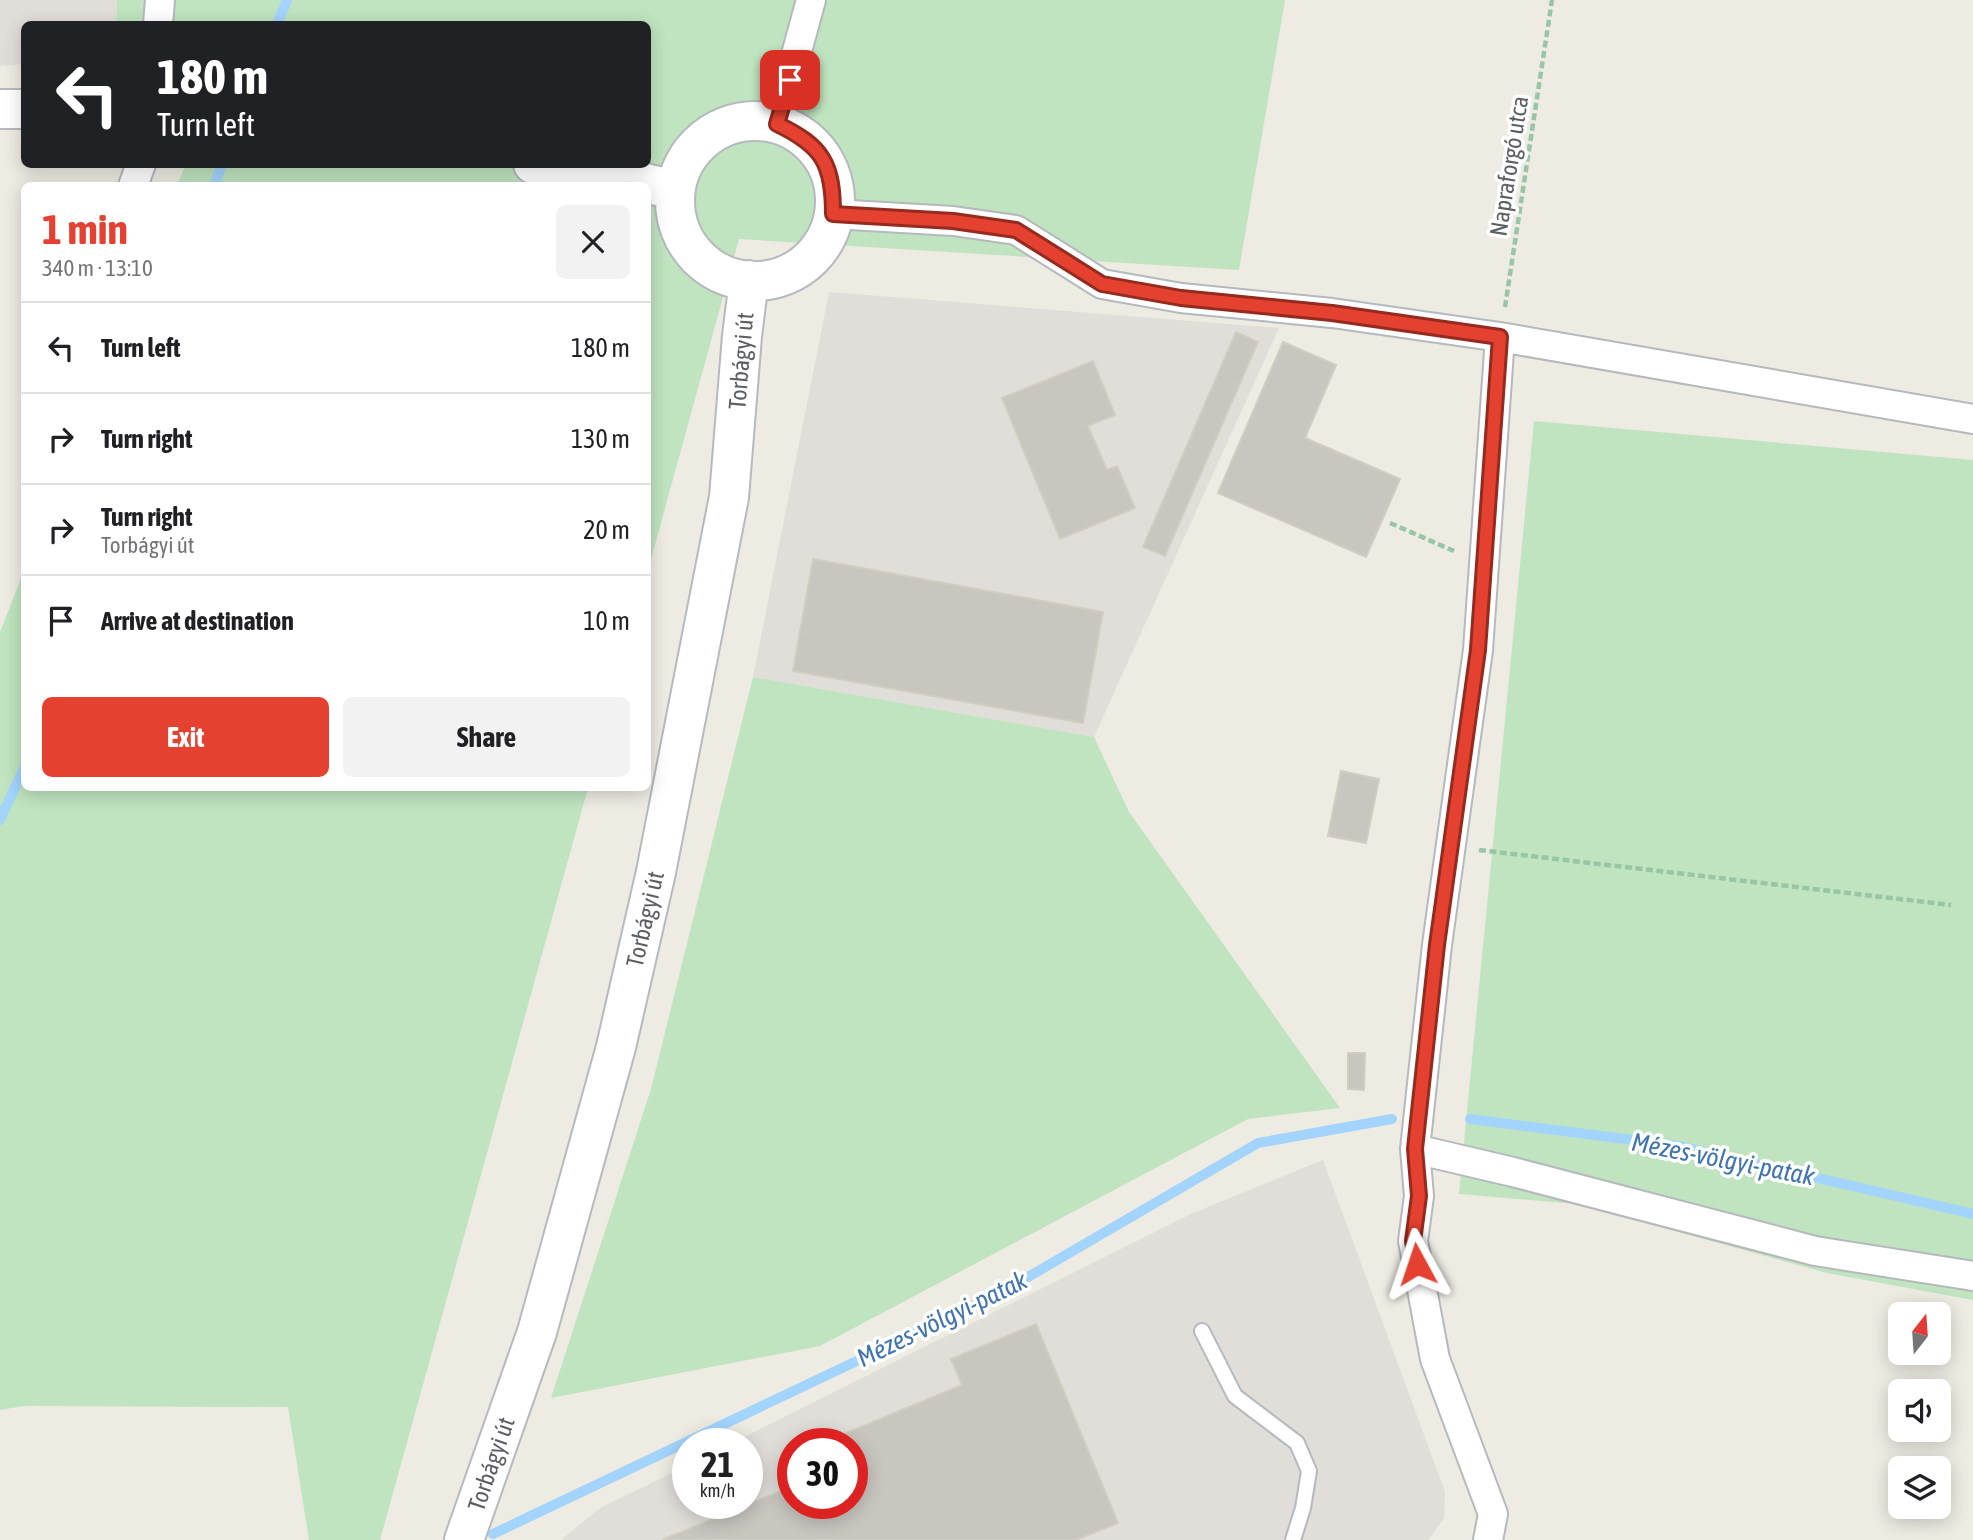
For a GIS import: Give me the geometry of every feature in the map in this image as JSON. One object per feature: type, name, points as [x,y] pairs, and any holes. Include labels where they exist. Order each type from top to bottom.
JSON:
[{"type":"street","points":[[159,21],[160,0]]},
{"type":"street","points":[[777,124],[811,0]]},
{"type":"street","points":[[0,109],[21,109]]},
{"type":"street","points":[[761,121],[777,124],[801,135],[815,148],[826,164],[833,182],[833,214],[825,241],[812,258],[796,271],[776,279],[749,281],[731,278],[708,267],[690,249],[678,227],[674,190],[686,160],[700,143],[718,130],[739,123],[761,121]]},
{"type":"street","points":[[557,168],[641,182]]},
{"type":"street","points":[[651,184],[674,190]]},
{"type":"street","points":[[833,214],[953,221],[1016,230],[1102,284],[1181,298],[1332,313],[1500,337],[1973,419]]},
{"type":"street","name":"Torbágyi út","points":[[464,1540],[541,1319],[613,1059],[656,873],[729,497],[749,281]]},
{"type":"street","points":[[1488,1540],[1493,1514],[1435,1359],[1413,1241],[1419,1196],[1415,1149],[1451,846],[1478,650],[1500,337]]},
{"type":"street","points":[[1415,1149],[1815,1251],[1973,1276]]},
{"type":"lane","points":[[1202,1331],[1235,1396],[1297,1443],[1309,1471],[1303,1507],[1293,1540]]},
{"type":"path","name":"Napraforgó utca","points":[[1500,337],[1552,0]]},
{"type":"path","points":[[1390,523],[1484,563]]},
{"type":"path","points":[[1451,846],[1951,905]]},
{"type":"shaded area","points":[[0,0],[117,0],[116,21],[21,21],[21,64],[0,66]]},
{"type":"shaded area","points":[[829,292],[1279,328],[1094,737],[753,677]]},
{"type":"shaded area","points":[[1323,1160],[1445,1492],[1444,1518],[1428,1540],[561,1540],[600,1508],[672,1473],[672,1519],[763,1519],[762,1428],[1193,1213]]},
{"type":"green space","points":[[117,0],[1285,0],[1239,270],[739,239],[651,559],[651,182],[178,182],[184,168],[651,168],[651,21],[116,21]]},
{"type":"green space","points":[[1534,421],[1973,460],[1973,1300],[1827,1273],[1578,1204],[1459,1194]]},
{"type":"green space","points":[[21,579],[21,791],[587,791],[380,1540],[309,1540],[288,1407],[23,1406],[0,1410],[0,632]]},
{"type":"green space","points":[[753,677],[1094,737],[1129,812],[1340,1108],[1248,1119],[820,1346],[551,1398],[651,1089]]},
{"type":"building","points":[[1236,332],[1258,342],[1165,556],[1143,547]]},
{"type":"building","points":[[1283,342],[1336,365],[1305,438],[1400,479],[1366,557],[1218,493]]},
{"type":"building","points":[[1093,361],[1115,415],[1088,426],[1107,470],[1117,466],[1135,508],[1060,539],[1002,398]]},
{"type":"building","points":[[813,559],[1103,612],[1083,723],[793,671]]},
{"type":"building","points":[[1341,771],[1379,779],[1366,843],[1328,836]]},
{"type":"building","points":[[1348,1053],[1365,1053],[1364,1090],[1348,1089]]},
{"type":"building","points":[[1036,1324],[1118,1523],[1076,1540],[662,1540],[713,1519],[763,1519],[763,1498],[777,1493],[777,1519],[868,1519],[868,1428],[859,1428],[962,1385],[951,1359]]},
{"type":"waterway","points":[[278,21],[287,0]]},
{"type":"waterway","points":[[215,182],[221,168]]},
{"type":"waterway","points":[[0,820],[21,774]]},
{"type":"waterway","name":"Mézes-völgyi-patak","points":[[493,1534],[1004,1291],[1258,1143],[1392,1119]]},
{"type":"waterway","name":"Mézes-völgyi-patak","points":[[1470,1119],[1679,1146],[1973,1214]]},
{"type":"route","points":[[790,80],[777,124],[801,135],[815,148],[826,164],[833,182],[833,214],[953,221],[1016,230],[1102,284],[1181,298],[1332,313],[1500,337],[1478,650],[1437,945],[1415,1149],[1419,1196],[1413,1241],[1417,1264]]}]
